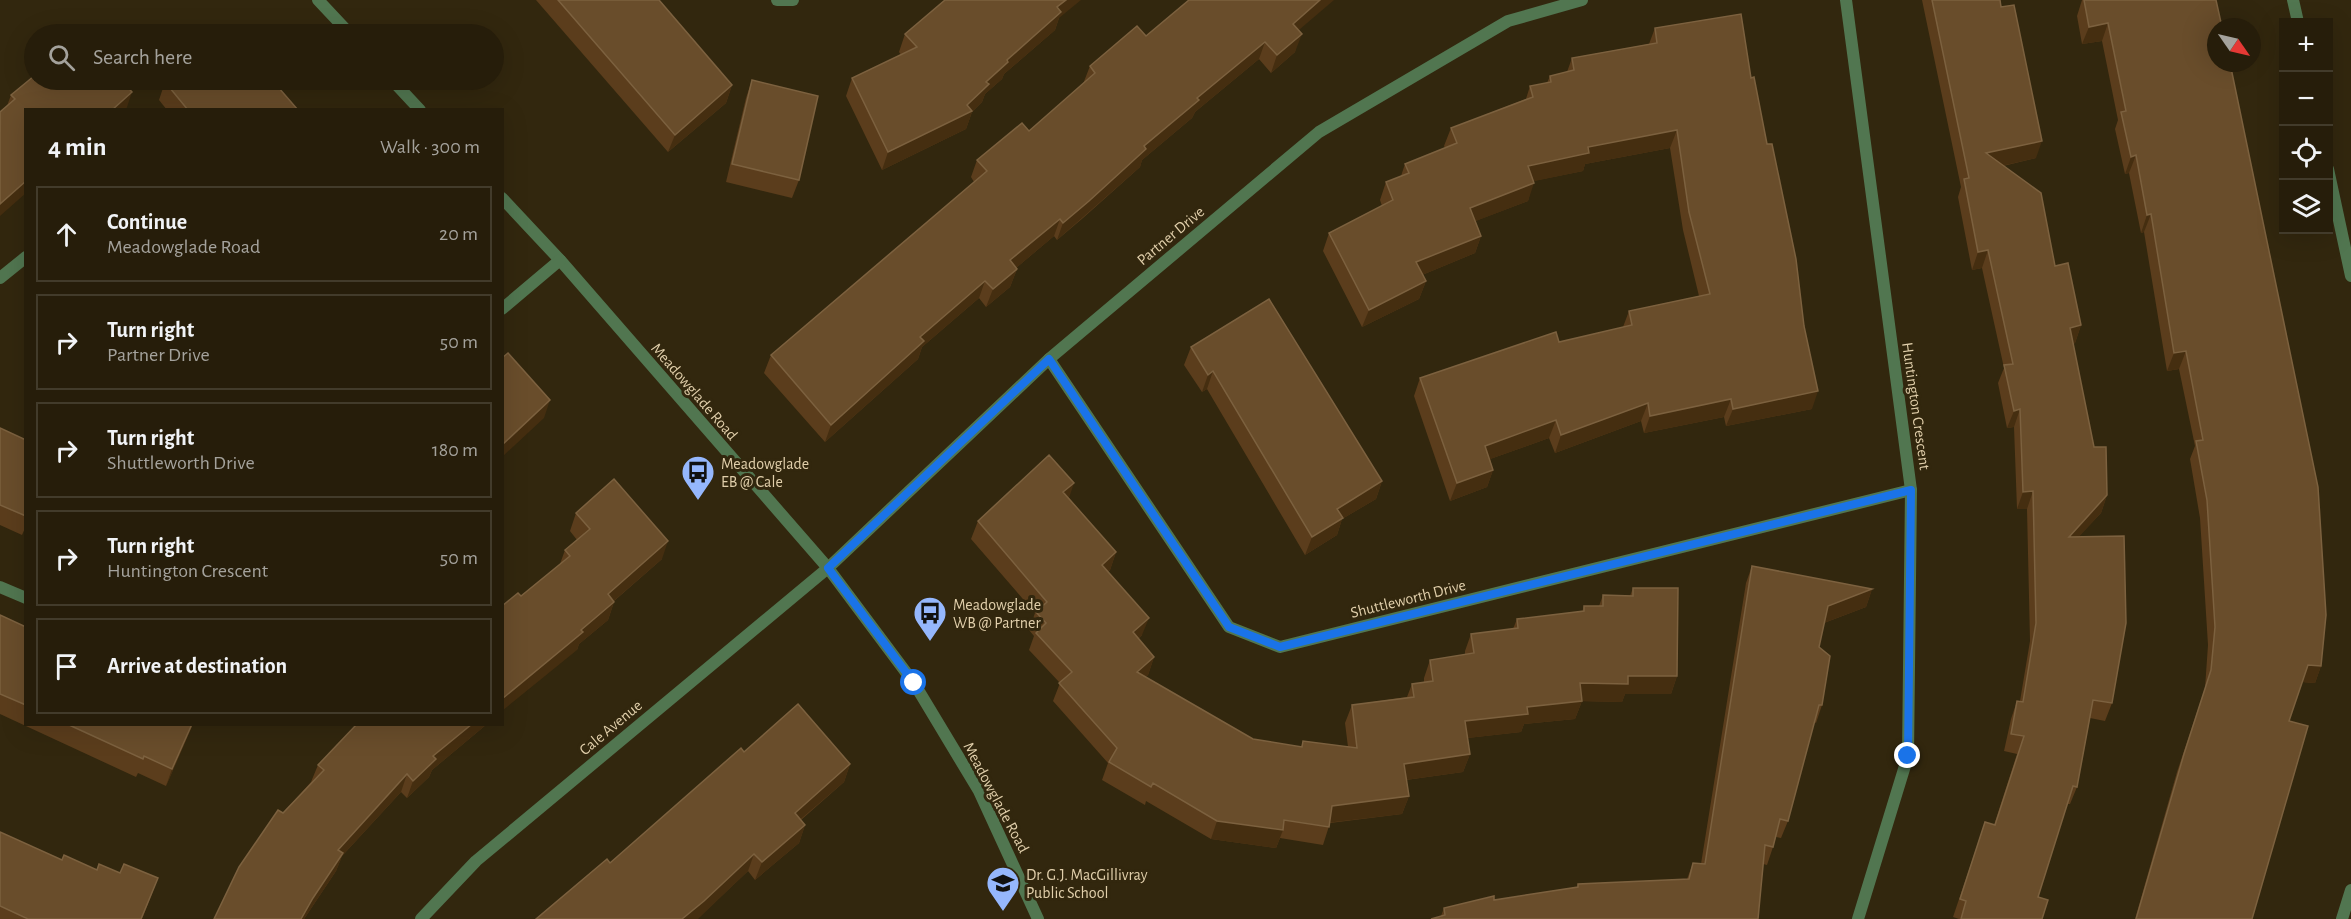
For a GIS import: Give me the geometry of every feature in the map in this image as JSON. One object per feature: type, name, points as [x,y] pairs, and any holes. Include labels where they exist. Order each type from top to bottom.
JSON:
[{"type":"street","points":[[318,0],[341,24]]},
{"type":"street","points":[[777,0],[793,0]]},
{"type":"street","name":"Partner Drive","points":[[828,568],[1049,359],[1319,132],[1508,21],[1582,0]]},
{"type":"street","name":"Huntington Crescent","points":[[1846,0],[1911,490],[1908,756],[1858,919]]},
{"type":"street","points":[[2293,0],[2297,18]]},
{"type":"street","points":[[401,90],[418,108]]},
{"type":"street","points":[[2330,180],[2351,276]]},
{"type":"street","name":"Meadowglade Road","points":[[504,200],[560,260],[828,568],[914,683],[979,791],[1038,919]]},
{"type":"street","points":[[0,278],[24,258]]},
{"type":"street","points":[[504,307],[560,260]]},
{"type":"street","name":"Shuttleworth Drive","points":[[1049,359],[1229,627],[1280,647],[1911,490]]},
{"type":"street","name":"Cale Avenue","points":[[421,919],[476,861],[828,568]]},
{"type":"street","points":[[0,587],[24,597]]},
{"type":"street","points":[[2342,919],[2351,890]]},
{"type":"building","points":[[558,0],[659,0],[732,85],[675,135]]},
{"type":"building","points":[[945,0],[1066,0],[1057,7],[1061,12],[986,82],[989,84],[967,105],[972,111],[888,152],[852,78],[917,47],[905,34]]},
{"type":"building","points":[[1189,0],[1320,0],[1293,24],[1302,34],[1277,55],[1265,42],[1197,98],[1199,100],[1144,146],[1146,149],[1089,201],[1063,223],[1060,219],[1010,260],[1017,269],[993,289],[985,281],[920,337],[924,341],[831,425],[771,355],[987,171],[977,160],[1022,123],[1029,131],[1095,73],[1090,66],[1137,26],[1146,36]]},
{"type":"building","points":[[1932,0],[2000,0],[2001,7],[2014,5],[2042,141],[1986,153],[2041,193],[2055,266],[2068,263],[2081,325],[2070,328],[2094,447],[2106,447],[2107,495],[2069,537],[2124,536],[2126,623],[2112,703],[2093,700],[2077,787],[2073,786],[2038,897],[2048,900],[2042,919],[1961,919],[1966,901],[1960,899],[1985,822],[1995,825],[2024,736],[2011,734],[2017,701],[2023,702],[2036,623],[2033,491],[2023,492],[2020,409],[2014,411],[2004,365],[2013,364],[1988,250],[1978,252],[1964,179],[1969,178]]},
{"type":"building","points":[[2084,0],[2216,0],[2220,18],[2207,18],[2207,72],[2232,72],[2318,487],[2326,615],[2321,666],[2308,665],[2289,721],[2308,726],[2252,919],[2136,919],[2211,670],[2215,627],[2207,500],[2196,441],[2203,440],[2186,351],[2174,353],[2151,214],[2147,215],[2136,155],[2131,157],[2121,112],[2126,111],[2108,23],[2089,27]]},
{"type":"building","points":[[1741,14],[1751,78],[1754,77],[1767,144],[1772,144],[1796,259],[1804,326],[1818,391],[1733,409],[1731,399],[1650,416],[1648,403],[1561,435],[1556,420],[1485,446],[1493,470],[1457,483],[1420,378],[1556,332],[1559,342],[1632,325],[1629,311],[1710,294],[1689,212],[1677,130],[1588,147],[1589,153],[1528,166],[1534,183],[1470,208],[1481,236],[1416,262],[1426,281],[1369,310],[1329,233],[1393,200],[1386,182],[1409,173],[1405,164],[1457,143],[1451,128],[1533,97],[1530,86],[1551,82],[1550,76],[1574,70],[1572,58],[1657,43],[1655,28]]},
{"type":"building","points":[[752,80],[818,96],[799,180],[732,164]]},
{"type":"building","points":[[24,84],[24,90],[130,90],[132,92],[114,108],[24,108],[24,183],[0,204],[0,112],[15,99],[11,95]]},
{"type":"building","points":[[172,90],[281,90],[296,108],[186,108]]},
{"type":"building","points":[[1269,299],[1382,481],[1337,509],[1343,518],[1312,537],[1213,371],[1208,375],[1191,347]]},
{"type":"building","points":[[508,353],[550,400],[504,443],[504,356]]},
{"type":"building","points":[[0,428],[24,439],[24,515],[0,505]]},
{"type":"building","points":[[1049,455],[1074,483],[1063,492],[1116,552],[1102,565],[1149,618],[1133,632],[1154,657],[1137,672],[1253,739],[1302,747],[1303,741],[1357,748],[1352,705],[1414,697],[1412,684],[1433,681],[1430,660],[1474,653],[1471,634],[1518,628],[1517,619],[1584,611],[1584,606],[1603,606],[1603,595],[1633,596],[1633,588],[1678,588],[1677,676],[1628,676],[1628,684],[1580,683],[1582,701],[1527,707],[1528,714],[1465,721],[1470,754],[1404,764],[1409,796],[1332,806],[1329,827],[1284,820],[1283,830],[1217,821],[1153,783],[1151,787],[1109,762],[1117,748],[1059,683],[1072,672],[1036,633],[1046,623],[1036,612],[1047,602],[978,521]]},
{"type":"building","points":[[614,479],[668,541],[608,594],[614,602],[581,630],[583,632],[504,697],[504,604],[518,593],[521,596],[570,556],[565,550],[590,529],[576,513]]},
{"type":"building","points":[[1752,566],[1872,589],[1828,606],[1819,647],[1830,656],[1822,705],[1819,705],[1788,821],[1780,819],[1773,847],[1765,845],[1758,919],[1431,919],[1445,915],[1444,908],[1494,896],[1494,900],[1578,887],[1578,884],[1689,879],[1693,863],[1705,864]]},
{"type":"building","points":[[0,615],[24,626],[24,704],[0,694]]},
{"type":"building","points":[[798,704],[850,764],[795,813],[805,825],[762,862],[754,854],[682,919],[536,919],[607,859],[610,863],[741,748],[744,752]]},
{"type":"building","points":[[71,726],[191,726],[172,769],[144,756],[143,759]]},
{"type":"building","points":[[355,726],[470,726],[433,756],[436,759],[413,781],[407,774],[338,850],[343,853],[301,919],[214,919],[239,867],[278,810],[283,813],[324,770],[318,765]]},
{"type":"building","points":[[0,832],[62,860],[64,855],[97,870],[99,864],[120,873],[124,864],[158,878],[141,919],[28,919],[0,906]]},
{"type":"place","name":"Meadowglade EB @ Cale","points":[[698,501]]},
{"type":"place","name":"Meadowglade WB @ Partner","points":[[930,642]]},
{"type":"place","name":"Dr. G.J. MacGillivray Public School","points":[[1003,912]]},
{"type":"route","points":[[914,683],[828,568],[1049,359],[1229,627],[1280,647],[1911,490],[1908,756]]}]
